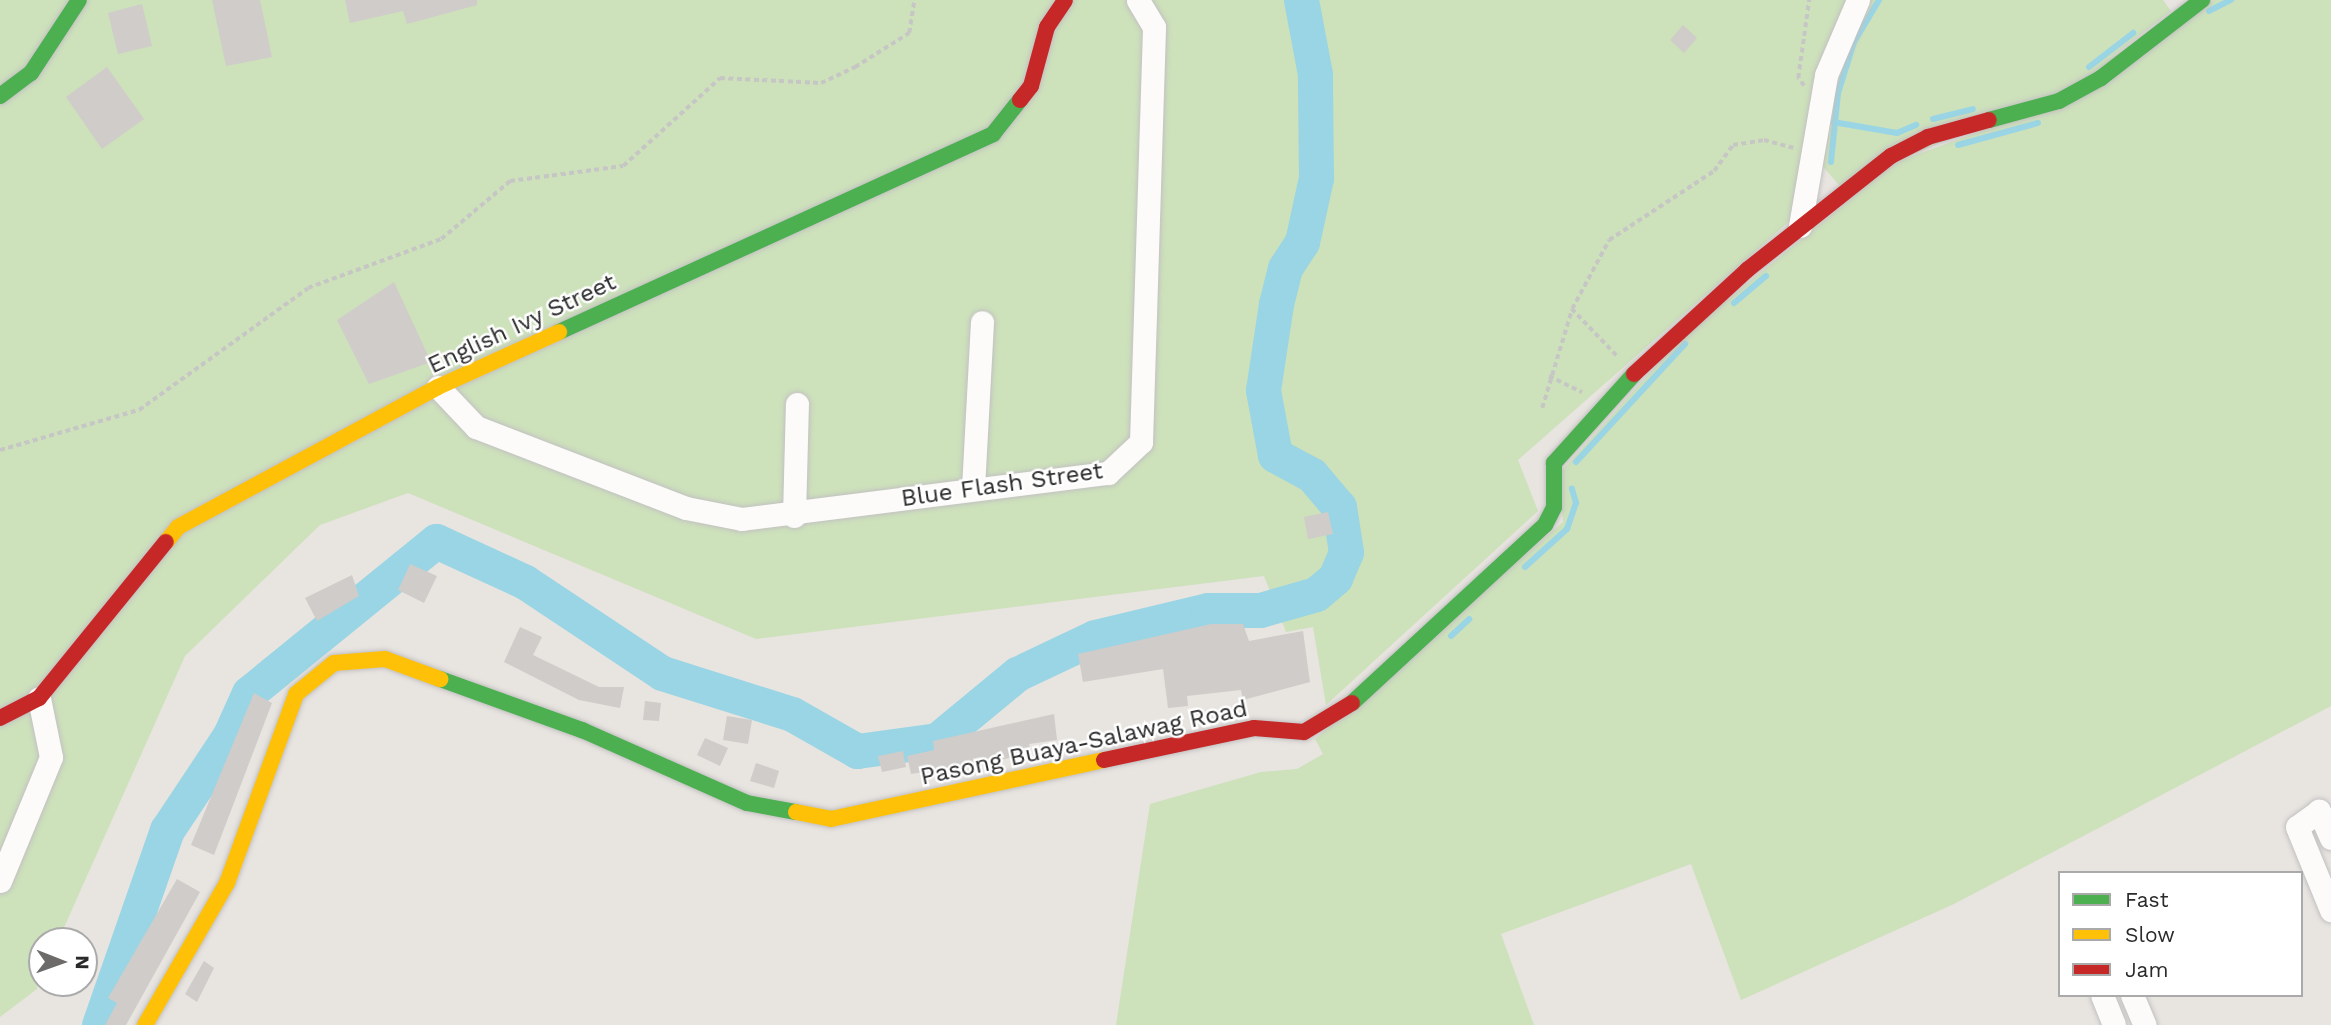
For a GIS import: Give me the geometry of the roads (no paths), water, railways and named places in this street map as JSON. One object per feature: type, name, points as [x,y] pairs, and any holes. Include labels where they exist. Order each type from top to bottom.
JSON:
[{"type":"street","points":[[0,96],[31,74],[79,0]]},
{"type":"street","name":"English Ivy Street","points":[[0,718],[39,698],[178,527],[439,387],[993,134],[1031,86],[1046,27],[1065,0]]},
{"type":"street","name":"Blue Flash Street","points":[[439,387],[476,427],[686,508],[742,519],[794,516],[973,488],[1108,473],[1141,442],[1154,27],[1138,0]]},
{"type":"street","points":[[1800,226],[1819,106],[1835,45],[1858,0]]},
{"type":"street","name":"Pasong Buaya-Salawag Road","points":[[145,1025],[227,883],[296,694],[334,663],[385,659],[582,730],[747,803],[831,820],[1254,728],[1304,732],[1374,687],[1545,525],[1554,507],[1553,463],[1635,372],[1800,226],[1912,144],[2009,119],[2080,90],[2202,0]]},
{"type":"street","points":[[973,488],[982,322]]},
{"type":"street","points":[[794,516],[797,404]]},
{"type":"street","points":[[0,881],[51,757],[39,698]]},
{"type":"street","points":[[2331,838],[2319,811],[2297,827],[2331,910]]},
{"type":"street","points":[[2103,997],[2114,1025]]},
{"type":"street","points":[[2133,997],[2145,1025]]},
{"type":"waterway","points":[[99,1025],[167,830],[230,735],[249,693],[436,541],[525,582],[662,673],[792,714],[857,751],[937,740],[1017,674],[1095,637],[1208,610],[1260,610],[1316,594],[1335,578],[1346,552],[1339,507],[1312,475],[1275,455],[1263,390],[1276,304],[1285,268],[1302,242],[1316,178],[1315,74],[1301,0]]},
{"type":"waterway","points":[[1831,162],[1838,93],[1854,42],[1879,0]]},
{"type":"waterway","points":[[2209,11],[2231,0]]},
{"type":"waterway","points":[[2089,67],[2133,33]]},
{"type":"waterway","points":[[1933,119],[1973,109]]},
{"type":"waterway","points":[[1833,122],[1897,133],[1916,125]]},
{"type":"waterway","points":[[1958,145],[2038,123]]},
{"type":"waterway","points":[[1734,303],[1766,276]]},
{"type":"waterway","points":[[1576,462],[1685,344]]},
{"type":"waterway","points":[[1525,567],[1567,529],[1576,503],[1572,489]]},
{"type":"waterway","points":[[1451,636],[1469,619]]}]
